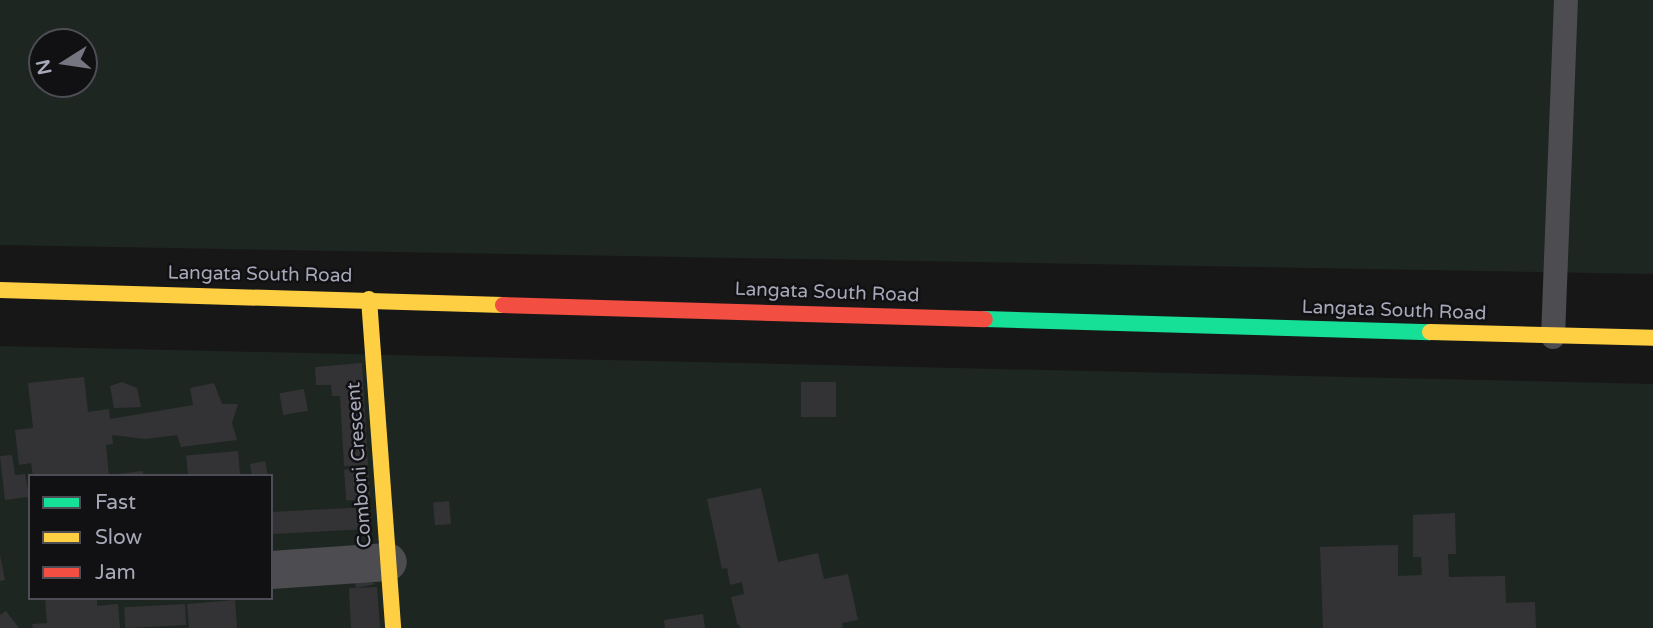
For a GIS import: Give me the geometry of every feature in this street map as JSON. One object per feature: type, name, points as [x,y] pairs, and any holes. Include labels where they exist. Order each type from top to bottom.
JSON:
[{"type":"street","name":"Langata South Road","points":[[0,290],[1653,338]]},
{"type":"street","name":"Comboni Crescent","points":[[369,299],[393,628]]},
{"type":"street","points":[[273,570],[388,562]]},
{"type":"lane","points":[[1553,337],[1566,0]]},
{"type":"shaded area","points":[[0,0],[1653,0],[1653,274],[0,245]]},
{"type":"shaded area","points":[[0,346],[1653,384],[1653,628],[0,628]]},
{"type":"building","points":[[362,363],[368,465],[344,466],[340,396],[332,396],[331,385],[316,385],[315,367]]},
{"type":"building","points":[[84,377],[88,412],[109,409],[110,419],[193,405],[190,388],[214,383],[222,404],[238,404],[232,423],[237,440],[181,447],[177,435],[145,439],[112,435],[113,444],[106,445],[109,474],[33,474],[31,463],[19,465],[15,430],[33,428],[28,383]]},
{"type":"building","points":[[122,382],[137,388],[141,407],[114,408],[110,386]]},
{"type":"building","points":[[801,382],[836,382],[836,417],[801,417]]},
{"type":"building","points":[[304,389],[308,411],[283,415],[279,393]]},
{"type":"building","points":[[238,451],[240,474],[188,474],[186,456]]},
{"type":"building","points":[[12,455],[15,475],[25,474],[28,499],[5,500],[0,456]]},
{"type":"building","points":[[265,461],[268,474],[252,474],[250,464]]},
{"type":"building","points":[[368,468],[370,499],[346,501],[344,470]]},
{"type":"building","points":[[143,471],[143,474],[118,474]]},
{"type":"building","points":[[761,488],[778,562],[818,553],[824,579],[848,574],[858,620],[842,623],[843,628],[741,628],[737,623],[731,597],[744,594],[742,582],[730,585],[727,568],[722,569],[707,499]]},
{"type":"building","points":[[449,501],[451,524],[435,525],[433,502]]},
{"type":"building","points":[[367,507],[368,529],[273,534],[273,512]]},
{"type":"building","points":[[1455,513],[1456,554],[1448,554],[1449,577],[1505,576],[1506,603],[1535,602],[1536,628],[1323,628],[1320,547],[1398,545],[1398,576],[1422,575],[1421,557],[1413,557],[1413,515]]},
{"type":"building","points":[[0,555],[5,580],[0,581]]},
{"type":"building","points":[[353,574],[376,584],[356,588]]},
{"type":"building","points":[[377,587],[380,628],[351,628],[349,588]]},
{"type":"building","points":[[45,600],[97,600],[97,606],[118,604],[120,628],[33,628],[32,624],[47,623]]},
{"type":"building","points":[[235,600],[237,628],[189,628],[187,604]]},
{"type":"building","points":[[185,604],[186,625],[125,628],[124,607]]},
{"type":"building","points":[[6,611],[19,628],[0,628],[0,615]]},
{"type":"building","points":[[703,614],[705,628],[665,628],[664,620]]},
{"type":"traffic: fast","points":[[985,319],[1430,332]]},
{"type":"traffic: slow","points":[[0,290],[503,305]]},
{"type":"traffic: slow","points":[[369,299],[393,628]]},
{"type":"traffic: slow","points":[[1430,332],[1653,338]]},
{"type":"traffic: jam","points":[[503,305],[985,319]]}]
